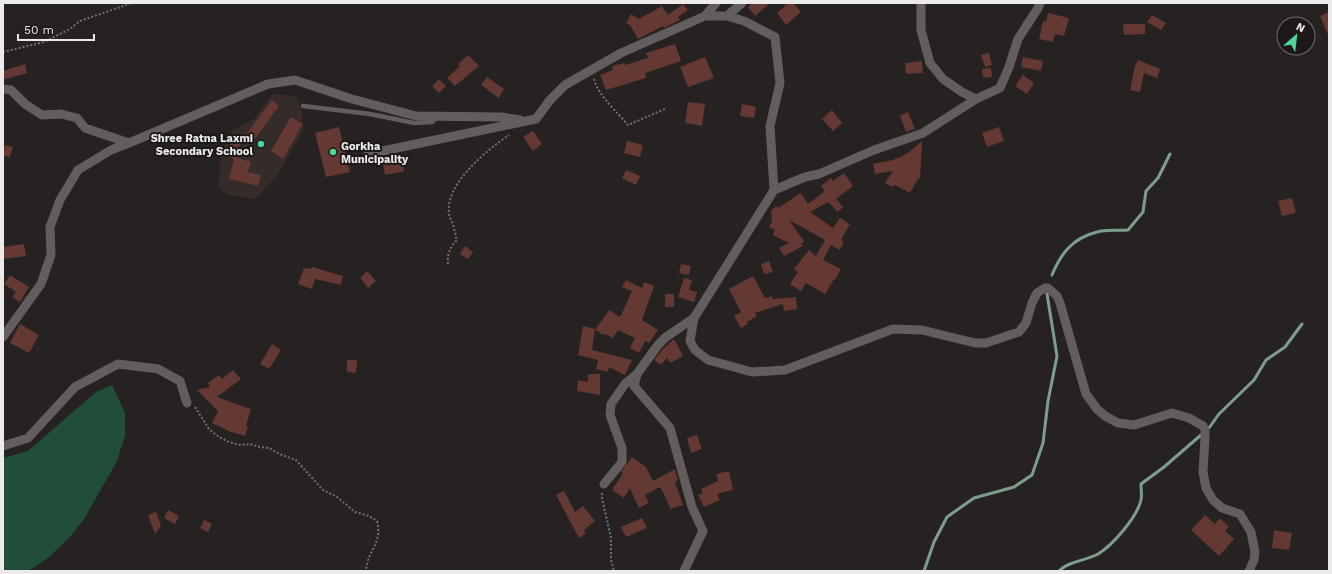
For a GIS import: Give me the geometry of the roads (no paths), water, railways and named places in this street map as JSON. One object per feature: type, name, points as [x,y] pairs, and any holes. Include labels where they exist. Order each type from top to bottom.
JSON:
[{"type":"street","points":[[705,16],[716,3]]},
{"type":"street","points":[[727,16],[742,3]]},
{"type":"street","points":[[921,3],[922,30],[930,63],[943,79],[962,92],[976,99]]},
{"type":"street","points":[[1040,3],[1018,39],[1010,67],[1000,88],[976,99],[923,133],[874,150],[832,169],[805,177],[774,190],[694,318],[690,341],[695,350],[708,360],[752,372],[784,370],[893,329],[922,330],[975,343],[986,343],[1018,332],[1026,322],[1037,293],[1045,288],[1048,288],[1057,296],[1060,303],[1086,394],[1097,409],[1105,416],[1118,423],[1134,425],[1172,412],[1189,418],[1203,426],[1206,438],[1203,472],[1206,488],[1213,500],[1222,508],[1240,514],[1251,532],[1255,552],[1254,560],[1249,571]]},
{"type":"street","points":[[368,154],[458,134],[536,119],[550,100],[565,85],[621,53],[705,16],[727,16],[744,20],[775,37],[780,82],[770,126],[774,190]]},
{"type":"street","points":[[3,337],[41,284],[51,255],[50,227],[60,200],[78,170],[111,150],[268,84],[295,80],[352,99],[416,116],[501,117],[527,121]]},
{"type":"street","points":[[3,89],[11,90],[25,104],[42,115],[61,114],[77,118],[85,128],[129,143]]},
{"type":"street","points":[[604,484],[622,462],[622,448],[610,415],[611,404],[625,384],[637,374],[658,345],[666,337],[694,318]]},
{"type":"street","points":[[3,446],[28,438],[75,387],[118,364],[158,369],[180,381],[187,403]]},
{"type":"street","points":[[637,374],[634,386],[670,428],[692,507],[702,531],[684,571]]},
{"type":"lane","points":[[303,106],[370,114],[414,123],[432,122],[439,116]]},
{"type":"waterway","points":[[1052,275],[1064,253],[1081,238],[1101,231],[1128,230],[1143,212],[1146,191],[1158,178],[1170,154]]},
{"type":"waterway","points":[[924,571],[934,542],[947,517],[974,498],[1014,487],[1032,475],[1043,443],[1048,401],[1057,356],[1047,294]]},
{"type":"waterway","points":[[1209,428],[1219,414],[1254,380],[1266,360],[1285,347],[1302,324]]},
{"type":"waterway","points":[[1059,571],[1067,565],[1098,554],[1104,550],[1124,530],[1139,507],[1141,498],[1141,484],[1164,467],[1201,435]]},
{"type":"place","name":"Shree Ratna Laxmi Secondary School","points":[[261,144]]},
{"type":"place","name":"Gorkha Municipality","points":[[333,152]]}]
